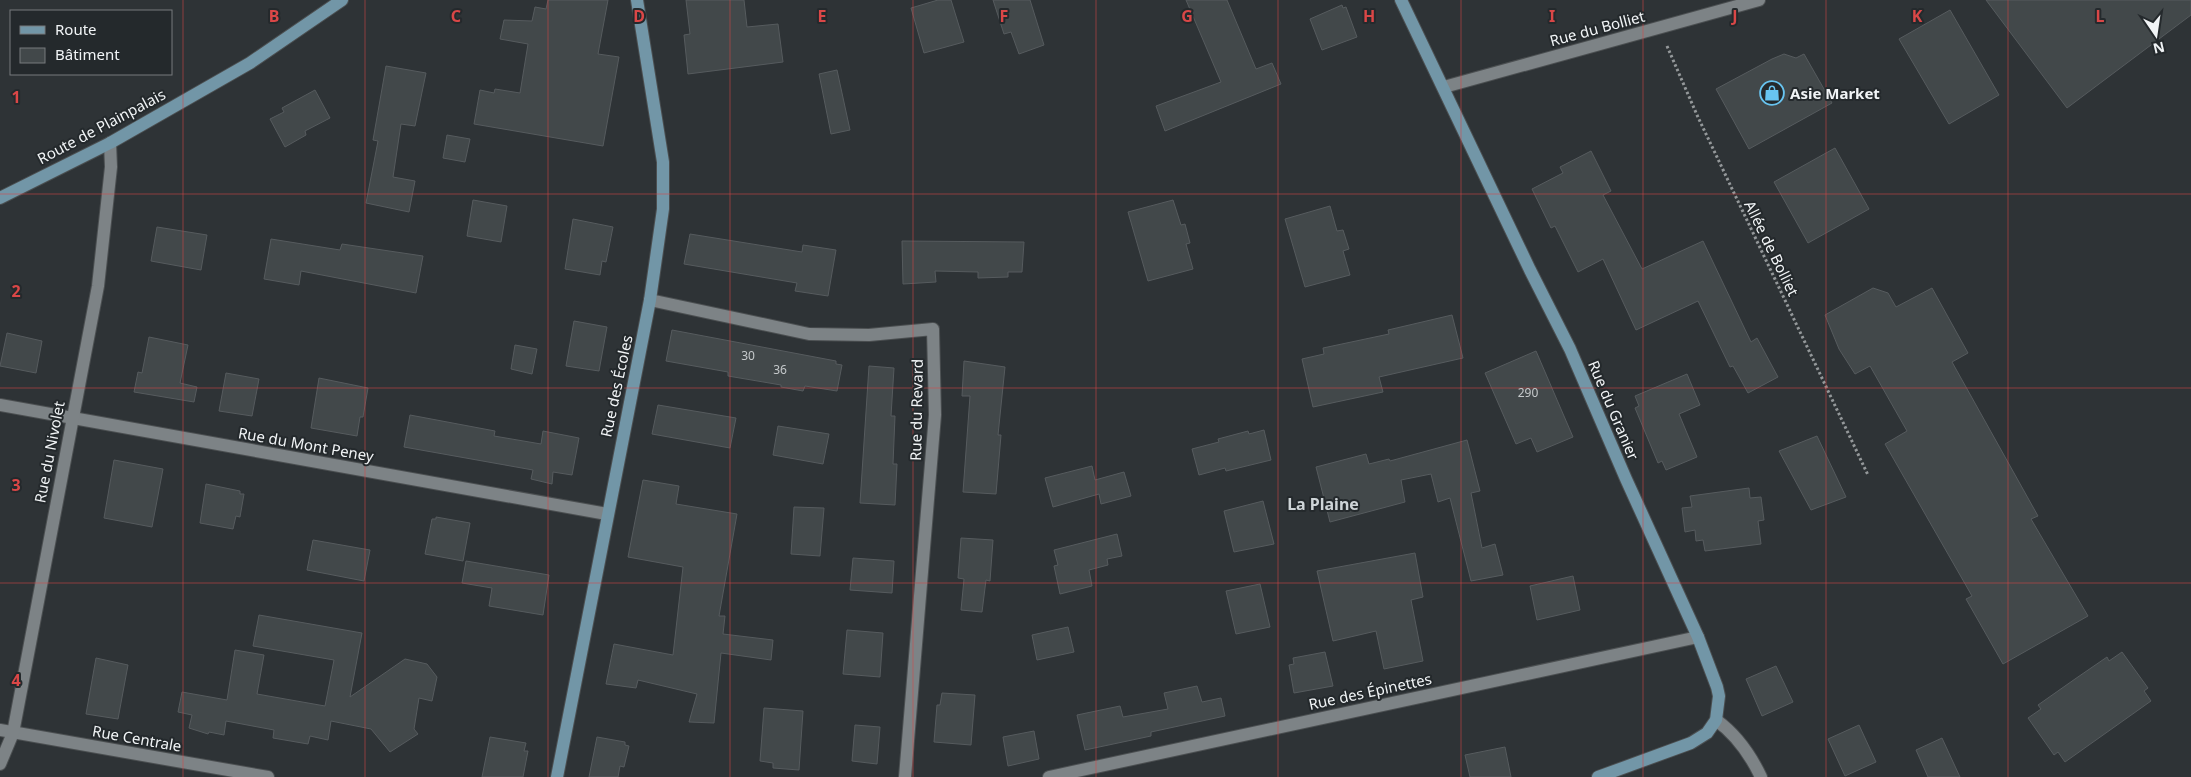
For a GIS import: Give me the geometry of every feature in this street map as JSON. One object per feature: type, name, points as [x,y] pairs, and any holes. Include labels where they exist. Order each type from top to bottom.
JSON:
[{"type":"street","name":"Route de Plainpalais","points":[[0,198],[110,143],[250,63],[342,0]]},
{"type":"street","name":"Rue des Écoles","points":[[557,777],[650,300],[663,209],[663,162],[637,0]]},
{"type":"street","name":"Rue du Granier","points":[[1401,0],[1570,350],[1698,637],[1719,696],[1716,720]]},
{"type":"street","name":"Rue du Bolliet","points":[[1444,87],[1660,29],[1759,0]]},
{"type":"street","name":"Rue du Nivolet","points":[[0,764],[98,286],[111,167],[110,143]]},
{"type":"street","name":"Rue du Revard","points":[[650,300],[809,334],[868,335],[933,329],[935,415],[905,777]]},
{"type":"street","name":"Rue du Mont Peney","points":[[0,405],[607,514]]},
{"type":"street","name":"Rue des Épinettes","points":[[1049,777],[1698,637]]},
{"type":"street","points":[[1598,777],[1691,743],[1707,733],[1716,720],[1730,730],[1739,740],[1760,777]]},
{"type":"street","name":"Rue Centrale","points":[[6,731],[268,777]]},
{"type":"path","name":"Allée de Bolliet","points":[[1660,29],[1696,115],[1868,475]]},
{"type":"building","points":[[548,0],[608,0],[598,54],[619,57],[603,146],[474,124],[480,90],[494,93],[495,89],[520,93],[528,44],[500,39],[504,20],[532,21],[535,7],[546,9]]},
{"type":"building","points":[[686,0],[744,0],[747,27],[778,24],[783,62],[688,74],[684,35],[690,34]]},
{"type":"building","points":[[938,0],[951,0],[964,42],[924,53],[911,8]]},
{"type":"building","points":[[993,0],[1030,0],[1044,45],[1019,54],[1011,32],[1004,34]]},
{"type":"building","points":[[1186,0],[1227,0],[1256,69],[1272,63],[1281,84],[1165,131],[1156,106],[1221,82]]},
{"type":"building","points":[[1986,0],[2191,0],[2191,15],[2067,108]]},
{"type":"building","points":[[1342,5],[1343,8],[1346,7],[1357,37],[1322,50],[1310,19]]},
{"type":"building","points":[[1950,10],[1999,95],[1949,124],[1899,39]]},
{"type":"building","points":[[1784,54],[1796,58],[1804,54],[1832,103],[1749,149],[1716,89]]},
{"type":"building","points":[[386,66],[426,73],[415,126],[401,124],[393,177],[415,181],[409,212],[366,203],[378,141],[373,140]]},
{"type":"building","points":[[837,70],[850,130],[831,134],[819,74]]},
{"type":"building","points":[[315,90],[330,118],[305,131],[306,135],[285,147],[270,119],[284,112],[282,108]]},
{"type":"building","points":[[447,135],[470,139],[465,162],[443,158]]},
{"type":"building","points":[[1835,148],[1869,209],[1808,243],[1774,182]]},
{"type":"building","points":[[1591,151],[1611,191],[1603,195],[1642,269],[1703,241],[1751,342],[1757,338],[1778,377],[1748,393],[1733,366],[1730,367],[1698,301],[1636,330],[1603,259],[1578,272],[1555,226],[1551,228],[1532,189],[1563,173],[1560,167]]},
{"type":"building","points":[[473,200],[507,206],[501,242],[467,236]]},
{"type":"building","points":[[1173,200],[1181,225],[1185,224],[1190,243],[1186,244],[1193,269],[1148,281],[1128,212]]},
{"type":"building","points":[[1330,206],[1337,231],[1343,230],[1349,249],[1343,251],[1350,275],[1305,287],[1285,219]]},
{"type":"building","points":[[573,219],[613,227],[606,262],[602,261],[600,275],[565,269]]},
{"type":"building","points":[[157,227],[207,235],[201,270],[151,261]]},
{"type":"building","points":[[690,234],[802,252],[803,245],[836,250],[828,296],[795,291],[797,283],[684,264]]},
{"type":"building","points":[[271,239],[340,250],[342,244],[423,256],[416,293],[301,271],[299,285],[264,279]]},
{"type":"building","points":[[902,241],[1024,242],[1022,272],[1008,272],[1008,277],[978,278],[978,272],[935,271],[936,282],[903,284]]},
{"type":"building","points":[[1873,288],[1888,293],[1896,307],[1932,288],[1968,353],[1952,362],[2038,516],[2031,519],[2088,616],[2003,664],[1966,599],[1972,596],[1885,444],[1907,431],[1870,366],[1855,374],[1839,349],[1825,315]]},
{"type":"building","points":[[1452,315],[1463,358],[1379,377],[1383,392],[1313,407],[1302,359],[1324,354],[1323,348],[1389,334],[1388,330]]},
{"type":"building","points":[[574,321],[607,327],[599,371],[566,366]]},
{"type":"building","points":[[672,330],[836,361],[836,364],[842,365],[837,391],[805,386],[803,391],[781,387],[781,385],[728,376],[728,372],[666,361]]},
{"type":"building","points":[[7,333],[42,341],[36,373],[0,366]]},
{"type":"building","points":[[149,337],[188,345],[180,383],[197,387],[194,402],[134,392],[138,372],[142,373]]},
{"type":"building","points":[[515,345],[537,349],[532,374],[511,369]]},
{"type":"building","points":[[1536,351],[1573,437],[1537,452],[1531,438],[1516,444],[1485,373]]},
{"type":"building","points":[[964,361],[1005,367],[998,435],[1001,435],[996,494],[963,492],[970,396],[962,396]]},
{"type":"building","points":[[869,366],[894,368],[891,416],[895,416],[893,464],[897,464],[895,505],[860,503]]},
{"type":"building","points":[[226,373],[259,379],[252,416],[219,411]]},
{"type":"building","points":[[1687,374],[1700,405],[1679,414],[1697,457],[1666,470],[1662,461],[1658,463],[1635,408],[1639,406],[1635,396]]},
{"type":"building","points":[[319,378],[368,388],[363,417],[360,417],[357,436],[311,428]]},
{"type":"building","points":[[658,405],[736,418],[730,448],[652,434]]},
{"type":"building","points":[[410,415],[495,431],[494,436],[541,444],[543,431],[579,438],[572,475],[553,472],[552,484],[531,479],[533,470],[404,447]]},
{"type":"building","points":[[778,426],[829,434],[823,464],[773,455]]},
{"type":"building","points":[[1264,430],[1271,460],[1226,471],[1225,468],[1199,475],[1192,449],[1219,442],[1218,439],[1248,431],[1249,434]]},
{"type":"building","points":[[1817,436],[1846,497],[1811,510],[1779,451]]},
{"type":"building","points":[[1467,440],[1480,491],[1471,493],[1482,548],[1495,544],[1503,575],[1471,581],[1450,498],[1438,502],[1431,474],[1401,480],[1405,502],[1330,522],[1316,467],[1366,454],[1369,464],[1389,459],[1390,461]]},
{"type":"building","points":[[114,460],[163,469],[152,527],[104,518]]},
{"type":"building","points":[[1092,466],[1095,480],[1124,472],[1131,496],[1101,504],[1099,494],[1053,507],[1045,478]]},
{"type":"building","points":[[643,480],[679,486],[676,504],[737,514],[719,616],[725,616],[723,634],[773,640],[771,660],[721,653],[714,723],[689,722],[697,694],[638,680],[636,688],[606,684],[614,644],[673,655],[683,567],[628,557]]},
{"type":"building","points":[[206,484],[240,491],[240,494],[244,494],[240,517],[236,516],[233,529],[200,523]]},
{"type":"building","points":[[1749,488],[1750,498],[1761,497],[1764,520],[1758,521],[1761,544],[1705,551],[1703,540],[1696,541],[1695,530],[1685,532],[1682,508],[1692,507],[1690,496]]},
{"type":"building","points":[[1263,501],[1274,544],[1234,552],[1224,511]]},
{"type":"building","points":[[794,507],[824,508],[820,556],[791,554]]},
{"type":"building","points":[[436,517],[470,523],[463,561],[425,554],[432,519],[436,519]]},
{"type":"building","points":[[1117,534],[1122,556],[1107,559],[1108,565],[1089,570],[1092,586],[1060,594],[1054,566],[1058,565],[1054,550]]},
{"type":"building","points":[[961,538],[993,540],[990,581],[986,580],[982,612],[961,610],[964,579],[958,578]]},
{"type":"building","points":[[313,540],[370,550],[364,581],[307,570]]},
{"type":"building","points":[[1415,553],[1423,597],[1411,600],[1423,661],[1384,669],[1376,631],[1333,641],[1317,571]]},
{"type":"building","points":[[853,558],[894,561],[892,593],[850,590]]},
{"type":"building","points":[[466,561],[549,575],[543,615],[489,606],[492,588],[462,583]]},
{"type":"building","points":[[1573,576],[1580,610],[1537,620],[1530,586]]},
{"type":"building","points":[[1260,584],[1270,627],[1236,634],[1226,591]]},
{"type":"building","points":[[259,615],[362,633],[350,697],[405,659],[427,664],[437,677],[432,701],[419,698],[414,729],[418,734],[390,752],[371,729],[331,721],[328,740],[310,736],[308,744],[273,738],[274,730],[226,721],[224,735],[209,732],[208,734],[189,728],[192,715],[178,712],[182,692],[227,700],[235,650],[264,655],[257,694],[325,706],[334,660],[253,646]]},
{"type":"building","points":[[1068,627],[1074,652],[1037,660],[1032,635]]},
{"type":"building","points":[[847,630],[883,633],[880,677],[843,674]]},
{"type":"building","points":[[1325,652],[1333,686],[1294,693],[1289,665],[1294,664],[1293,658]]},
{"type":"building","points":[[2122,652],[2148,688],[2144,691],[2151,701],[2065,762],[2058,752],[2054,755],[2028,718],[2041,709],[2038,705],[2075,679],[2107,657],[2109,661]]},
{"type":"building","points":[[96,658],[128,665],[118,719],[86,714]]},
{"type":"building","points":[[1776,666],[1793,702],[1762,716],[1746,679]]},
{"type":"building","points":[[1197,686],[1202,702],[1221,698],[1225,716],[1151,732],[1151,736],[1085,750],[1077,715],[1120,706],[1123,717],[1168,709],[1164,693]]},
{"type":"building","points":[[942,693],[975,695],[971,745],[934,742],[937,705],[940,705]]},
{"type":"building","points":[[764,708],[803,711],[799,770],[773,768],[773,763],[760,761]]},
{"type":"building","points":[[855,725],[880,727],[877,764],[852,761]]},
{"type":"building","points":[[1859,725],[1876,762],[1845,776],[1828,739]]},
{"type":"building","points":[[1034,731],[1039,759],[1008,766],[1003,737]]},
{"type":"building","points":[[490,737],[526,743],[524,751],[528,751],[523,777],[482,777]]},
{"type":"building","points":[[597,737],[625,742],[625,745],[629,746],[624,767],[620,766],[618,777],[589,777]]},
{"type":"building","points":[[1942,738],[1960,777],[1928,777],[1916,750]]},
{"type":"building","points":[[1505,747],[1511,777],[1470,777],[1465,755]]},
{"type":"place","name":"Asie Market","points":[[1772,93]]},
{"type":"district","name":"La Plaine","points":[[1323,504]]}]
